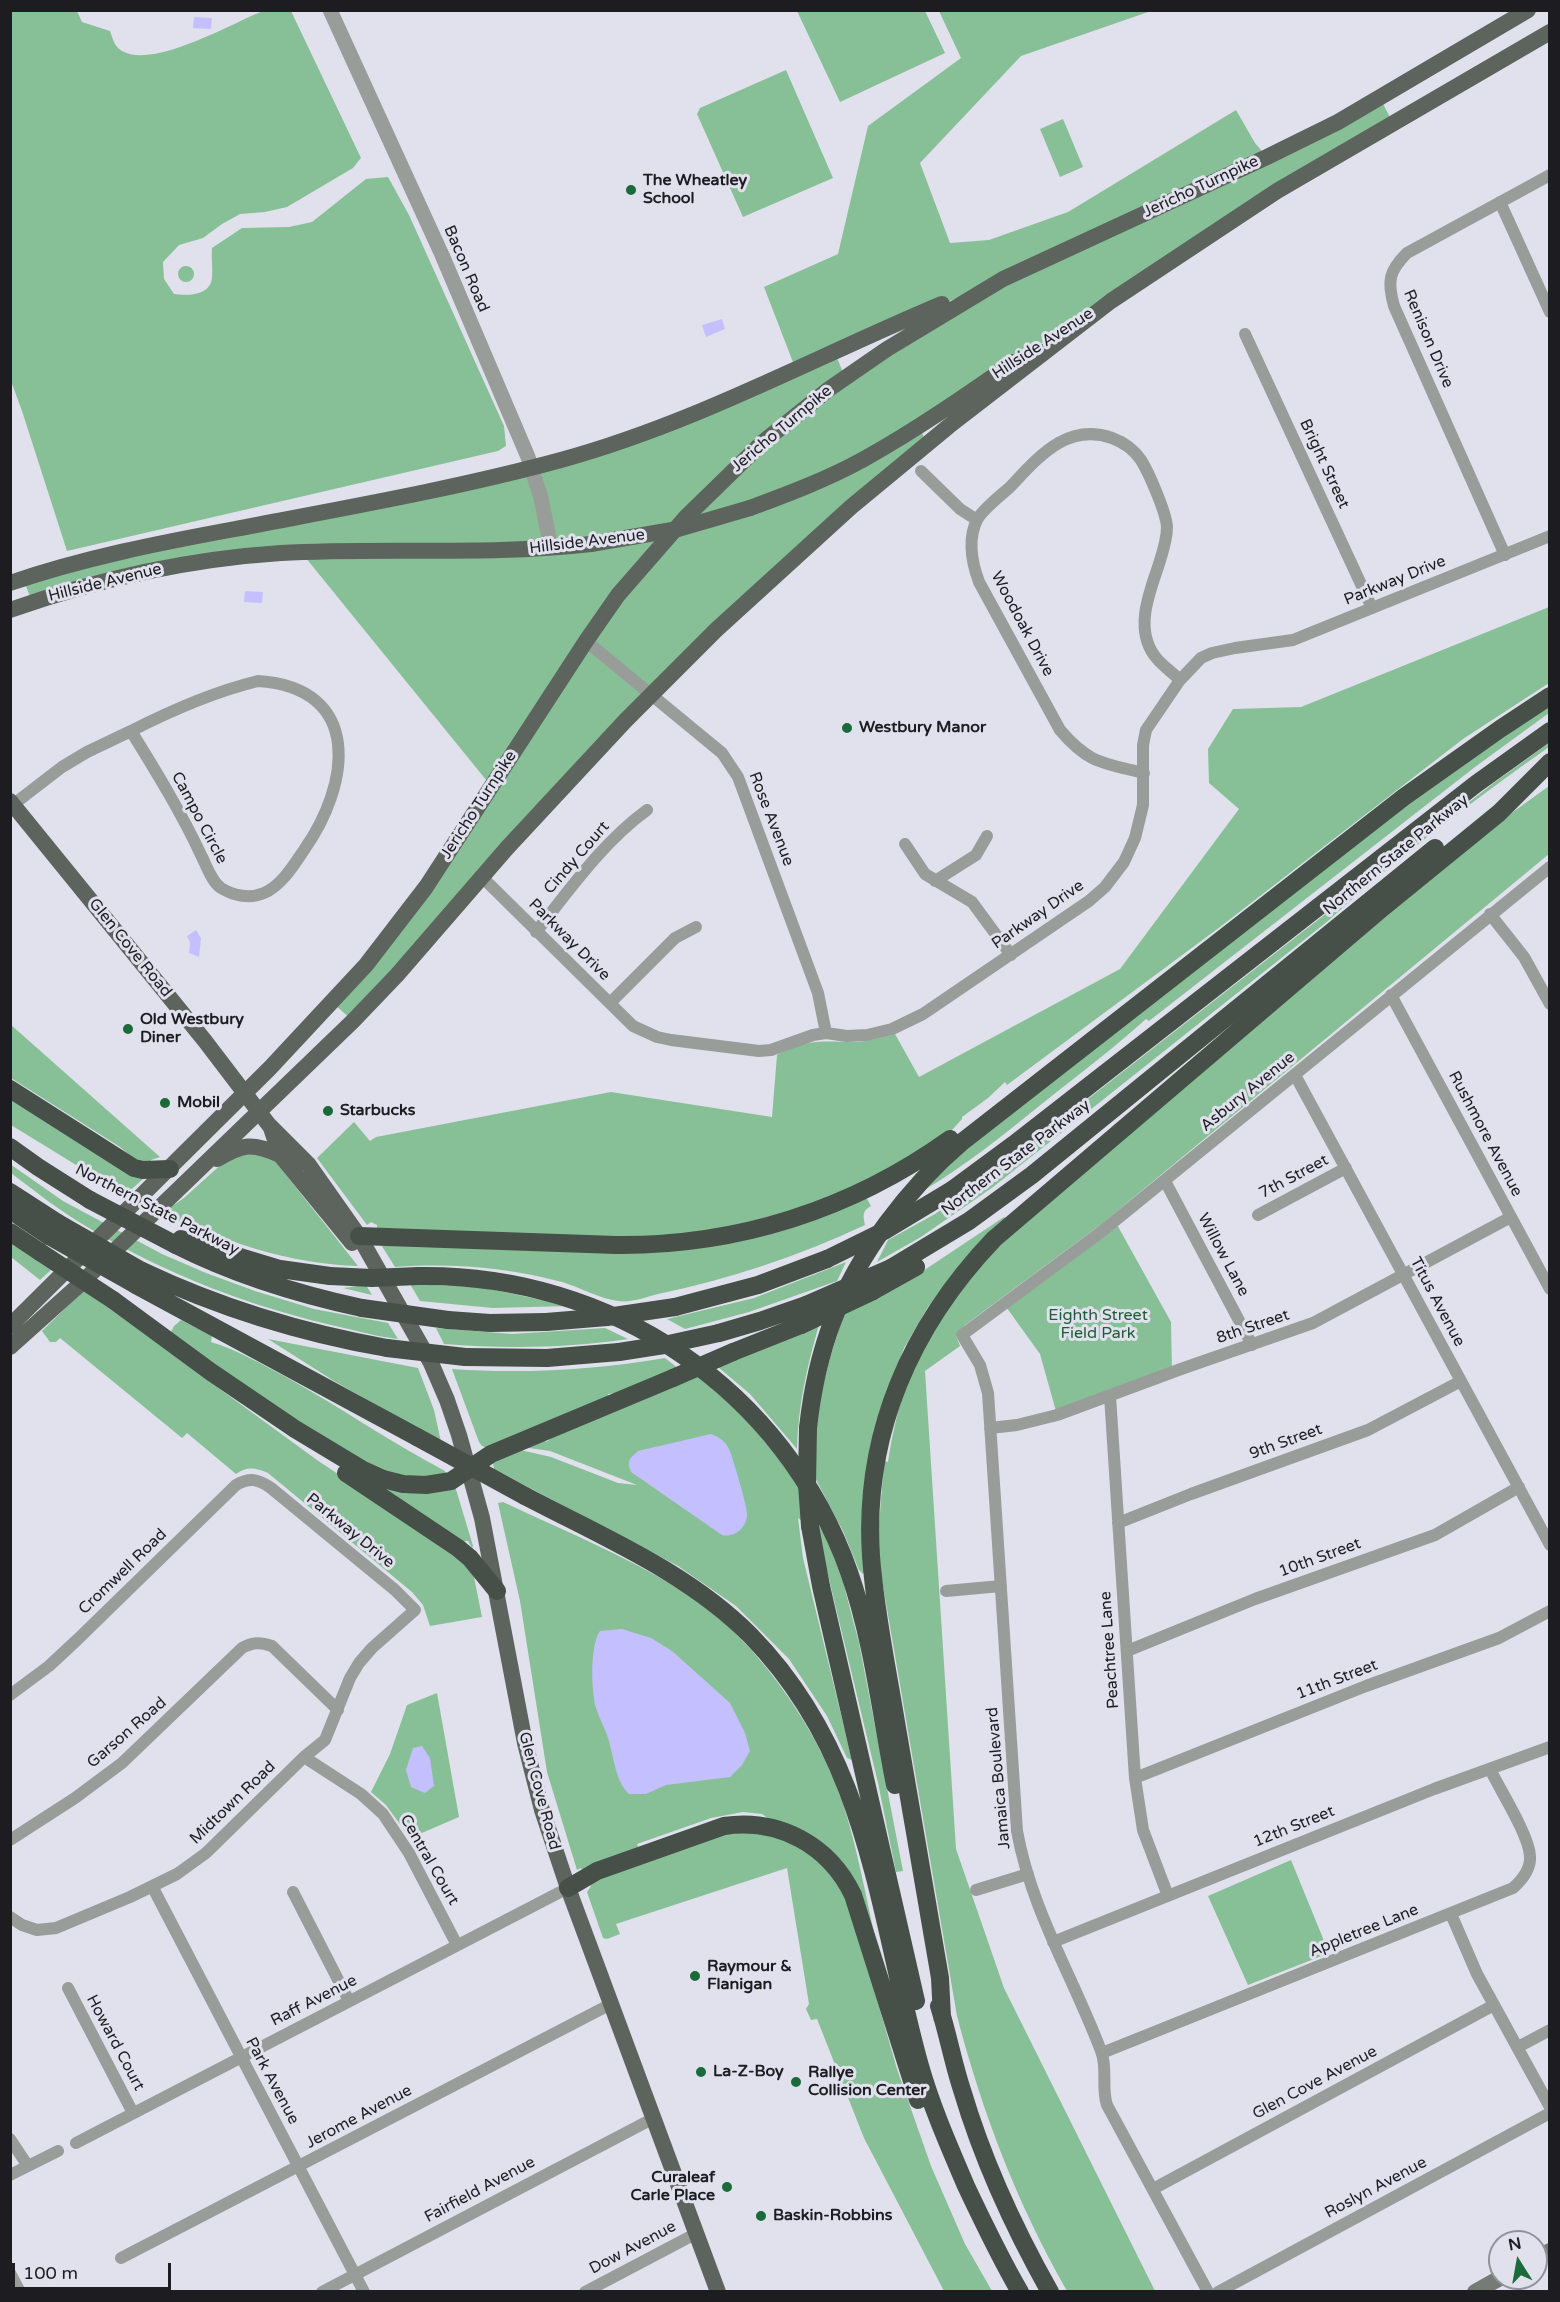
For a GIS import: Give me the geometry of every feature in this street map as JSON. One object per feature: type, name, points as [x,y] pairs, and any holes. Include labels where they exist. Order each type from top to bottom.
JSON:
[{"type":"highway","points":[[962,2177],[927,2048],[821,1586],[810,1526],[807,1484],[808,1428],[816,1378],[833,1319],[869,1252],[918,1184],[962,1142],[1397,803],[1468,751],[1550,696]]},
{"type":"highway","name":"Northern State Parkway","points":[[10,1147],[90,1200],[137,1225],[179,1242],[206,1260],[262,1281],[318,1298],[362,1308],[448,1320],[490,1323],[546,1322],[607,1317],[675,1307],[758,1285],[827,1259],[884,1231],[952,1190],[1476,784],[1550,731]]},
{"type":"highway","points":[[942,2017],[940,1978],[879,1616],[871,1554],[871,1508],[880,1442],[899,1383],[914,1348],[948,1292],[994,1239],[1380,910],[1499,813],[1550,762]]},
{"type":"highway","name":"Northern State Parkway","points":[[139,1278],[269,1321],[335,1338],[387,1348],[465,1357],[547,1358],[619,1352],[718,1333],[806,1305],[891,1268],[969,1221],[1032,1174],[1458,829],[1550,762]]},
{"type":"highway","points":[[359,1236],[651,1245],[708,1240],[762,1228],[832,1206],[895,1175],[959,1133],[1054,1059],[1113,1025]]},
{"type":"highway","points":[[10,1089],[134,1168],[148,1170],[170,1168]]},
{"type":"highway","points":[[10,1192],[54,1230]]},
{"type":"highway","points":[[10,1210],[54,1230],[417,1437],[655,1564],[697,1591],[750,1635],[801,1695],[830,1748],[853,1801],[926,2086],[938,2123],[962,2177],[1020,2292]]},
{"type":"highway","points":[[10,1232],[113,1300],[211,1372],[295,1429],[363,1470],[393,1482],[415,1485],[435,1484],[455,1479],[491,1454],[801,1325],[873,1291],[913,1269],[969,1221]]},
{"type":"highway","points":[[179,1242],[264,1265],[330,1276],[469,1278],[530,1287],[579,1301],[634,1325],[684,1355],[722,1385],[756,1418],[795,1466],[834,1535],[849,1573],[873,1668],[932,1980],[962,2091],[988,2166],[1020,2237],[1050,2292]]},
{"type":"highway","points":[[295,1429],[333,1464],[465,1553],[497,1591]]},
{"type":"highway","points":[[568,1888],[597,1871],[708,1830],[732,1825],[752,1824],[780,1829],[804,1840],[822,1852],[843,1876],[857,1903],[908,2070],[949,2176],[996,2247]]},
{"type":"main road","name":"Jericho Turnpike","points":[[10,1326],[170,1168],[349,985],[405,918],[618,595],[664,541],[716,486],[764,442],[812,402],[887,349],[1003,279],[1338,122],[1528,10]]},
{"type":"main road","points":[[10,1347],[78,1286],[200,1168],[264,1118],[397,975],[567,782],[716,630],[842,514],[949,426],[1111,301],[1260,202],[1550,32]]},
{"type":"main road","points":[[1398,88],[1411,113]]},
{"type":"main road","name":"Hillside Avenue","points":[[10,583],[126,550],[447,487],[609,446],[726,402],[917,315],[1003,279]]},
{"type":"main road","name":"Hillside Avenue","points":[[10,610],[114,578],[176,565],[229,558],[319,551],[551,548],[591,544],[678,529],[750,508],[826,478],[871,455],[927,421],[1028,352],[1111,301]]},
{"type":"main road","name":"Glen Cove Road","points":[[11,804],[264,1118],[301,1155],[359,1236],[423,1348],[441,1386],[469,1469],[497,1591],[530,1767],[542,1810],[568,1888],[718,2292]]},
{"type":"main road","name":"Glen Cove Road","points":[[264,1118],[280,1155],[386,1285]]},
{"type":"main road","points":[[200,1168],[233,1150],[246,1146],[260,1146],[280,1155]]},
{"type":"street","name":"Bacon Road","points":[[330,10],[442,255],[532,467],[551,548]]},
{"type":"street","name":"Renison Drive","points":[[1505,555],[1394,306],[1389,284],[1396,264],[1407,253],[1550,175]]},
{"type":"street","points":[[1500,202],[1550,312]]},
{"type":"street","name":"Bright Street","points":[[1245,334],[1372,608]]},
{"type":"street","points":[[921,471],[952,502],[977,520],[1057,442],[1072,435],[1101,434],[1118,440],[1130,448],[1141,459],[1165,512],[1167,527],[1166,543],[1147,599],[1145,635],[1154,656],[1180,680]]},
{"type":"street","name":"Woodoak Drive","points":[[977,520],[971,554],[979,582],[1060,730],[1075,748],[1086,756],[1100,763],[1144,774]]},
{"type":"street","name":"Parkway Drive","points":[[482,877],[633,1026],[657,1037],[759,1052],[813,1035],[826,1033],[848,1036],[867,1035],[892,1029],[942,1002],[1011,955],[1089,901],[1113,877],[1124,862],[1135,838],[1143,805],[1143,746],[1146,730],[1193,665],[1212,652],[1293,640],[1550,536]]},
{"type":"street","name":"Rose Avenue","points":[[586,641],[722,753],[738,777],[818,993],[826,1033]]},
{"type":"street","name":"Campo Circle","points":[[11,804],[87,752],[174,709],[258,681],[280,683],[308,694],[322,707],[331,721],[337,736],[340,761],[336,786],[319,830],[283,878],[266,893],[237,896],[219,887],[208,871],[183,816],[131,731]]},
{"type":"street","name":"Cindy Court","points":[[536,932],[579,878],[627,825],[647,810]]},
{"type":"street","points":[[934,880],[976,855],[987,836]]},
{"type":"street","points":[[905,844],[925,874],[972,902],[1011,955]]},
{"type":"street","name":"Asbury Avenue","points":[[962,1335],[1101,1233],[1550,867]]},
{"type":"street","points":[[1490,914],[1524,957],[1550,1004]]},
{"type":"street","points":[[610,1004],[675,938],[696,927]]},
{"type":"street","name":"Rushmore Avenue","points":[[1391,995],[1550,1289]]},
{"type":"street","name":"Titus Avenue","points":[[1295,1075],[1550,1545]]},
{"type":"street","name":"7th Street","points":[[1258,1215],[1346,1168]]},
{"type":"street","name":"Willow Lane","points":[[1165,1181],[1252,1345]]},
{"type":"street","name":"8th Street","points":[[990,1428],[1041,1420],[1314,1323],[1511,1217]]},
{"type":"street","name":"Jamaica Boulevard","points":[[962,1335],[976,1357],[986,1380],[1017,1831],[1028,1874],[1053,1942],[1102,2053],[1104,2093],[1107,2105],[1208,2292]]},
{"type":"street","name":"9th Street","points":[[1118,1523],[1201,1490],[1368,1430],[1461,1381]]},
{"type":"street","name":"Peachtree Lane","points":[[1110,1396],[1135,1778],[1143,1830],[1168,1896]]},
{"type":"street","name":"Cromwell Road","points":[[10,1695],[49,1666],[78,1640],[236,1485],[246,1479],[260,1480]]},
{"type":"street","name":"Parkway Drive","points":[[260,1480],[395,1590],[415,1610]]},
{"type":"street","name":"10th Street","points":[[1127,1651],[1255,1599],[1435,1535],[1519,1487]]},
{"type":"street","points":[[946,1591],[1001,1586]]},
{"type":"street","name":"Midtown Road","points":[[10,1917],[22,1925],[37,1930],[49,1930],[177,1874],[206,1852],[304,1757],[325,1740],[350,1678],[359,1663],[372,1647],[415,1610]]},
{"type":"street","name":"11th Street","points":[[1135,1778],[1366,1686],[1499,1638],[1550,1611]]},
{"type":"street","name":"Garson Road","points":[[10,1840],[75,1798],[122,1763],[242,1648],[257,1642],[272,1646],[284,1655],[338,1710]]},
{"type":"street","name":"12th Street","points":[[1053,1942],[1434,1789],[1550,1747]]},
{"type":"street","name":"Central Court","points":[[304,1757],[361,1794],[383,1814],[409,1853],[457,1945]]},
{"type":"street","name":"Appletree Lane","points":[[1102,2053],[1513,1888],[1522,1880],[1529,1865],[1530,1855],[1526,1840],[1490,1769]]},
{"type":"street","points":[[976,1890],[1028,1874]]},
{"type":"street","name":"Park Avenue","points":[[152,1886],[364,2292]]},
{"type":"street","name":"Raff Avenue","points":[[76,2143],[568,1888]]},
{"type":"street","points":[[293,1892],[349,2001]]},
{"type":"street","points":[[1451,1914],[1477,1974],[1550,2107]]},
{"type":"street","name":"Howard Court","points":[[68,1988],[133,2113]]},
{"type":"street","name":"Jerome Avenue","points":[[121,2258],[611,2004]]},
{"type":"street","name":"Glen Cove Avenue","points":[[1153,2189],[1494,2005]]},
{"type":"street","points":[[1518,2048],[1550,2030]]},
{"type":"street","name":"Roslyn Avenue","points":[[1218,2292],[1550,2113]]},
{"type":"street","name":"Fairfield Avenue","points":[[322,2292],[654,2118]]},
{"type":"street","points":[[10,2139],[28,2166]]},
{"type":"street","points":[[10,2175],[58,2151]]},
{"type":"street","name":"Dow Avenue","points":[[585,2292],[697,2233]]},
{"type":"street","points":[[10,2273],[20,2292]]},
{"type":"green space","points":[[11,10],[77,11],[82,22],[110,31],[119,49],[136,55],[173,49],[263,11],[291,11],[361,158],[353,168],[287,207],[240,214],[203,238],[179,245],[163,262],[164,279],[174,294],[191,295],[203,291],[211,283],[212,248],[242,228],[289,227],[312,222],[366,179],[388,177],[409,215],[504,426],[506,446],[498,451],[67,551],[11,381]]},
{"type":"green space","points":[[797,11],[925,11],[945,53],[840,102]]},
{"type":"green space","points":[[939,11],[1151,11],[1021,56],[920,163],[950,243],[989,240],[1068,212],[1236,110],[1255,143],[1267,157],[1380,98],[1393,123],[1028,352],[919,426],[927,444],[773,576],[353,1021],[333,1003],[491,786],[301,552],[282,553],[32,602],[23,578],[560,460],[796,370],[764,287],[838,254],[868,126],[961,58]],"holes":[[[997,281],[845,377],[835,353]]]},
{"type":"green space","points":[[786,70],[833,178],[743,217],[697,114],[700,108]]},
{"type":"green space","points":[[1063,119],[1083,167],[1060,177],[1040,129]]},
{"type":"green space","points":[[183,266],[189,266],[194,274],[192,280],[183,282],[178,277],[178,271]]},
{"type":"green space","points":[[1549,607],[1549,683],[1463,739],[1220,927],[1007,1085],[1005,1082],[962,1117],[952,1130],[883,1172],[825,1199],[762,1221],[683,1235],[605,1238],[377,1228],[377,1225],[371,1222],[367,1225],[317,1158],[354,1122],[370,1141],[376,1137],[611,1092],[772,1117],[777,1055],[807,1043],[857,1042],[895,1034],[919,1077],[1120,969],[1239,809],[1209,783],[1208,749],[1233,709],[1301,707]]},
{"type":"green space","points":[[1549,704],[1549,713],[1475,767],[1149,1021],[1146,1019],[983,1150],[921,1192],[953,1159],[1353,844]]},
{"type":"green space","points":[[1549,743],[1549,747],[1408,852],[1328,921],[993,1187],[921,1237],[877,1262],[888,1240],[935,1214],[985,1179],[1495,782]]},
{"type":"green space","points":[[1549,786],[1549,854],[1099,1226],[965,1325],[956,1336],[960,1346],[925,1371],[956,1849],[1004,1988],[1155,2291],[1067,2291],[1032,2225],[1003,2158],[978,2088],[957,2016],[877,1551],[884,1461],[888,1462],[895,1423],[906,1384],[921,1348],[941,1313],[958,1290],[997,1247],[1205,1067],[1495,825]]},
{"type":"green space","points":[[10,1024],[160,1157],[151,1160],[150,1164],[139,1163],[120,1147],[11,1078]]},
{"type":"green space","points":[[10,1094],[143,1179],[125,1195],[11,1125]]},
{"type":"green space","points":[[236,1151],[253,1153],[275,1161],[358,1266],[282,1256],[233,1242],[162,1213],[184,1198]]},
{"type":"green space","points":[[10,1164],[63,1201],[162,1254],[255,1291],[314,1309],[388,1323],[398,1339],[364,1333],[277,1311],[180,1275],[119,1245],[49,1202],[11,1173]]},
{"type":"green space","points":[[865,1195],[871,1206],[864,1214],[865,1225],[738,1274],[628,1301],[604,1298],[562,1282],[520,1273],[458,1266],[395,1267],[380,1243],[625,1250]]},
{"type":"green space","points":[[1004,1217],[1007,1219],[961,1263],[928,1307],[904,1348],[883,1408],[866,1568],[863,1574],[814,1476],[817,1411],[844,1314],[914,1277]]},
{"type":"green space","name":"Eighth Street Field Park","points":[[1115,1221],[1171,1322],[1172,1372],[1057,1415],[1040,1354],[1004,1304]]},
{"type":"green space","points":[[11,1241],[52,1269],[40,1280],[11,1257]]},
{"type":"green space","points":[[846,1262],[837,1281],[749,1312],[685,1329],[667,1319],[754,1298]]},
{"type":"green space","points":[[410,1284],[481,1287],[570,1306],[493,1308],[420,1301]]},
{"type":"green space","points":[[366,1285],[372,1295],[343,1288]]},
{"type":"green space","points":[[84,1290],[317,1460],[461,1556],[473,1572],[482,1617],[430,1626],[423,1605],[412,1592],[268,1473],[252,1469],[236,1474],[187,1433],[182,1438],[60,1338],[56,1342],[50,1342],[42,1331]]},
{"type":"green space","points":[[181,1320],[212,1336],[211,1342],[231,1349],[306,1388],[445,1471],[446,1475],[421,1478],[380,1471],[345,1452],[225,1372],[171,1332]]},
{"type":"green space","points":[[819,1325],[804,1386],[797,1449],[750,1394],[718,1367]]},
{"type":"green space","points":[[436,1328],[512,1334],[605,1328],[628,1339],[559,1346],[467,1346],[444,1344]]},
{"type":"green space","points":[[268,1339],[418,1368],[434,1410],[441,1442],[334,1381]]},
{"type":"green space","points":[[665,1358],[679,1369],[617,1393],[608,1394],[609,1398],[488,1448],[479,1442],[452,1369],[559,1370]]},
{"type":"green space","points":[[698,1375],[743,1416],[775,1454],[793,1478],[825,1536],[842,1578],[859,1643],[903,1871],[896,1872],[878,1783],[818,1533],[798,1518],[803,1558],[852,1760],[847,1758],[827,1716],[789,1659],[736,1606],[678,1566],[494,1469],[493,1463],[516,1449],[551,1457],[618,1483],[637,1485],[550,1451],[529,1448],[530,1443],[544,1438],[546,1442],[560,1432]]},
{"type":"green space","points":[[382,1485],[455,1486],[472,1548],[468,1541],[463,1544],[388,1492]]},
{"type":"green space","points":[[503,1502],[600,1547],[671,1584],[717,1616],[763,1663],[802,1718],[832,1776],[852,1837],[875,1937],[854,1883],[762,1814],[743,1812],[711,1818],[637,1844],[639,1849],[577,1870],[547,1772],[520,1601],[498,1503]]},
{"type":"green space","points":[[437,1693],[459,1817],[410,1838],[386,1805],[371,1792],[390,1754],[407,1705]]},
{"type":"green space","points":[[739,1831],[778,1836],[818,1860],[843,1890],[897,2069],[931,2166],[965,2244],[992,2291],[944,2291],[864,2138],[817,2019],[811,2020],[806,2009],[809,2004],[787,1868],[616,1924],[620,1934],[607,1939],[603,1938],[587,1892],[591,1886],[590,1883],[714,1834]]},
{"type":"green space","points":[[1291,1860],[1329,1953],[1248,1985],[1208,1896]]},
{"type":"shaded area","points":[[194,17],[212,18],[211,29],[193,28]]},
{"type":"shaded area","points":[[722,319],[725,329],[706,337],[702,325]]},
{"type":"shaded area","points":[[245,591],[263,592],[262,603],[244,602]]},
{"type":"shaded area","points":[[196,930],[201,938],[199,957],[189,953],[190,942],[187,936]]},
{"type":"shaded area","points":[[711,1434],[722,1440],[729,1449],[747,1510],[745,1524],[742,1528],[727,1536],[722,1535],[631,1472],[629,1465],[631,1458],[638,1451]]},
{"type":"shaded area","points":[[622,1629],[651,1638],[672,1651],[730,1703],[745,1733],[750,1751],[742,1765],[730,1777],[666,1785],[646,1794],[629,1794],[624,1789],[596,1708],[592,1680],[594,1646],[600,1631]]},
{"type":"shaded area","points":[[422,1746],[430,1758],[434,1786],[425,1793],[411,1787],[406,1770],[413,1748]]},
{"type":"place","name":"The Wheatley School","points":[[631,190]]},
{"type":"place","name":"Westbury Manor","points":[[847,728]]},
{"type":"place","name":"Old Westbury Diner","points":[[128,1029]]},
{"type":"place","name":"Mobil","points":[[165,1103]]},
{"type":"place","name":"Starbucks","points":[[328,1111]]},
{"type":"place","name":"Raymour & Flanigan","points":[[695,1976]]},
{"type":"place","name":"La-Z-Boy","points":[[701,2072]]},
{"type":"place","name":"Rallye Collision Center","points":[[796,2082]]},
{"type":"place","name":"Curaleaf Carle Place","points":[[727,2187]]},
{"type":"place","name":"Baskin-Robbins","points":[[761,2216]]}]
